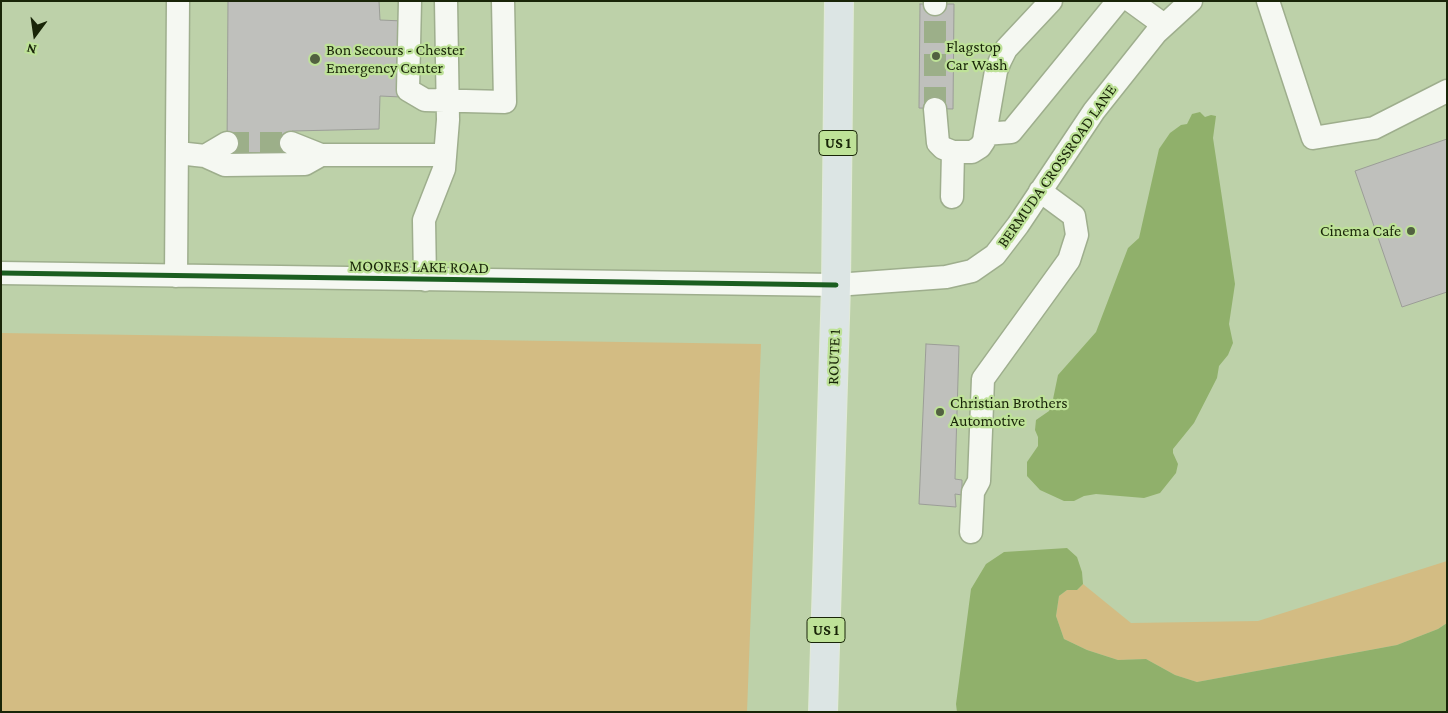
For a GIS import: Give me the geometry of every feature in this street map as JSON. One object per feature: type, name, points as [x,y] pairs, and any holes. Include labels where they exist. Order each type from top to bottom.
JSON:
[{"type":"main road","name":"ROUTE 1","points":[[823,712],[836,285],[839,1]]},
{"type":"street","points":[[176,276],[178,1]]},
{"type":"street","points":[[410,1],[408,90],[425,100],[505,102],[503,1]]},
{"type":"street","points":[[426,280],[424,220],[444,169],[448,101],[446,1]]},
{"type":"street","points":[[934,108],[938,143],[943,148],[953,152],[972,152],[980,147],[984,141],[996,71],[1000,61],[1006,49],[1051,1]]},
{"type":"street","points":[[985,134],[1011,132],[1118,1]]},
{"type":"street","points":[[1131,1],[1164,26]]},
{"type":"street","name":"BERMUDA CROSSROAD LANE","points":[[836,285],[946,277],[972,270],[995,255],[1018,225],[1094,110],[1156,33],[1191,1]]},
{"type":"street","points":[[1268,1],[1313,138],[1374,128],[1447,91]]},
{"type":"street","points":[[205,156],[227,143]]},
{"type":"street","points":[[291,143],[321,155],[445,154]]},
{"type":"street","points":[[952,197],[953,152]]},
{"type":"street","points":[[178,153],[205,156],[224,165],[305,164],[321,155]]},
{"type":"street","points":[[972,532],[974,492],[979,481],[984,379],[1070,260],[1076,235],[1074,216],[1040,191]]},
{"type":"street","name":"MOORES LAKE ROAD","points":[[1,273],[836,285]]},
{"type":"shaded area","points":[[1200,112],[1205,117],[1216,116],[1213,138],[1235,284],[1229,324],[1233,343],[1228,355],[1219,366],[1217,378],[1194,423],[1173,449],[1178,464],[1176,473],[1160,493],[1144,498],[1096,494],[1084,496],[1074,501],[1064,501],[1040,490],[1027,476],[1027,462],[1038,446],[1038,437],[1035,430],[1036,420],[1049,411],[1058,375],[1096,332],[1128,248],[1139,238],[1159,149],[1170,133],[1181,125],[1187,124],[1192,114]]},
{"type":"shaded area","points":[[1,333],[761,344],[747,712],[1,712]]},
{"type":"shaded area","points":[[1067,548],[1077,557],[1082,572],[1083,584],[1077,590],[1067,590],[1059,596],[1056,616],[1064,639],[1087,650],[1118,660],[1146,659],[1175,675],[1197,682],[1397,645],[1438,629],[1447,623],[1447,712],[957,712],[956,704],[971,589],[986,564],[1004,552]]},
{"type":"shaded area","points":[[1447,561],[1447,623],[1438,629],[1397,645],[1197,682],[1175,675],[1146,659],[1118,660],[1087,650],[1064,639],[1056,616],[1059,596],[1067,590],[1077,590],[1083,584],[1131,623],[1258,621]]},
{"type":"building","name":"Bon Secours - Chester Emergency Center","points":[[228,1],[379,1],[380,20],[403,21],[401,97],[380,96],[379,129],[292,131],[291,154],[227,152]]},
{"type":"building","name":"Flagstop Car Wash","points":[[920,4],[954,4],[953,109],[919,108]]},
{"type":"building","name":"Cinema Cafe","points":[[1447,139],[1447,292],[1402,307],[1355,171]]},
{"type":"building","name":"Christian Brothers Automotive","points":[[926,344],[959,346],[955,479],[962,480],[962,495],[955,494],[956,507],[919,504]]},
{"type":"tunnel","points":[[935,4],[935,109]]},
{"type":"tunnel","points":[[227,143],[291,143]]},
{"type":"cycle path","points":[[1,273],[836,285]]},
{"type":"place","name":"Flagstop Car Wash","points":[[936,56]]},
{"type":"place","name":"Bon Secours - Chester Emergency Center","points":[[315,59]]},
{"type":"place","name":"Cinema Cafe","points":[[1411,231]]},
{"type":"place","name":"Christian Brothers Automotive","points":[[940,412]]}]
